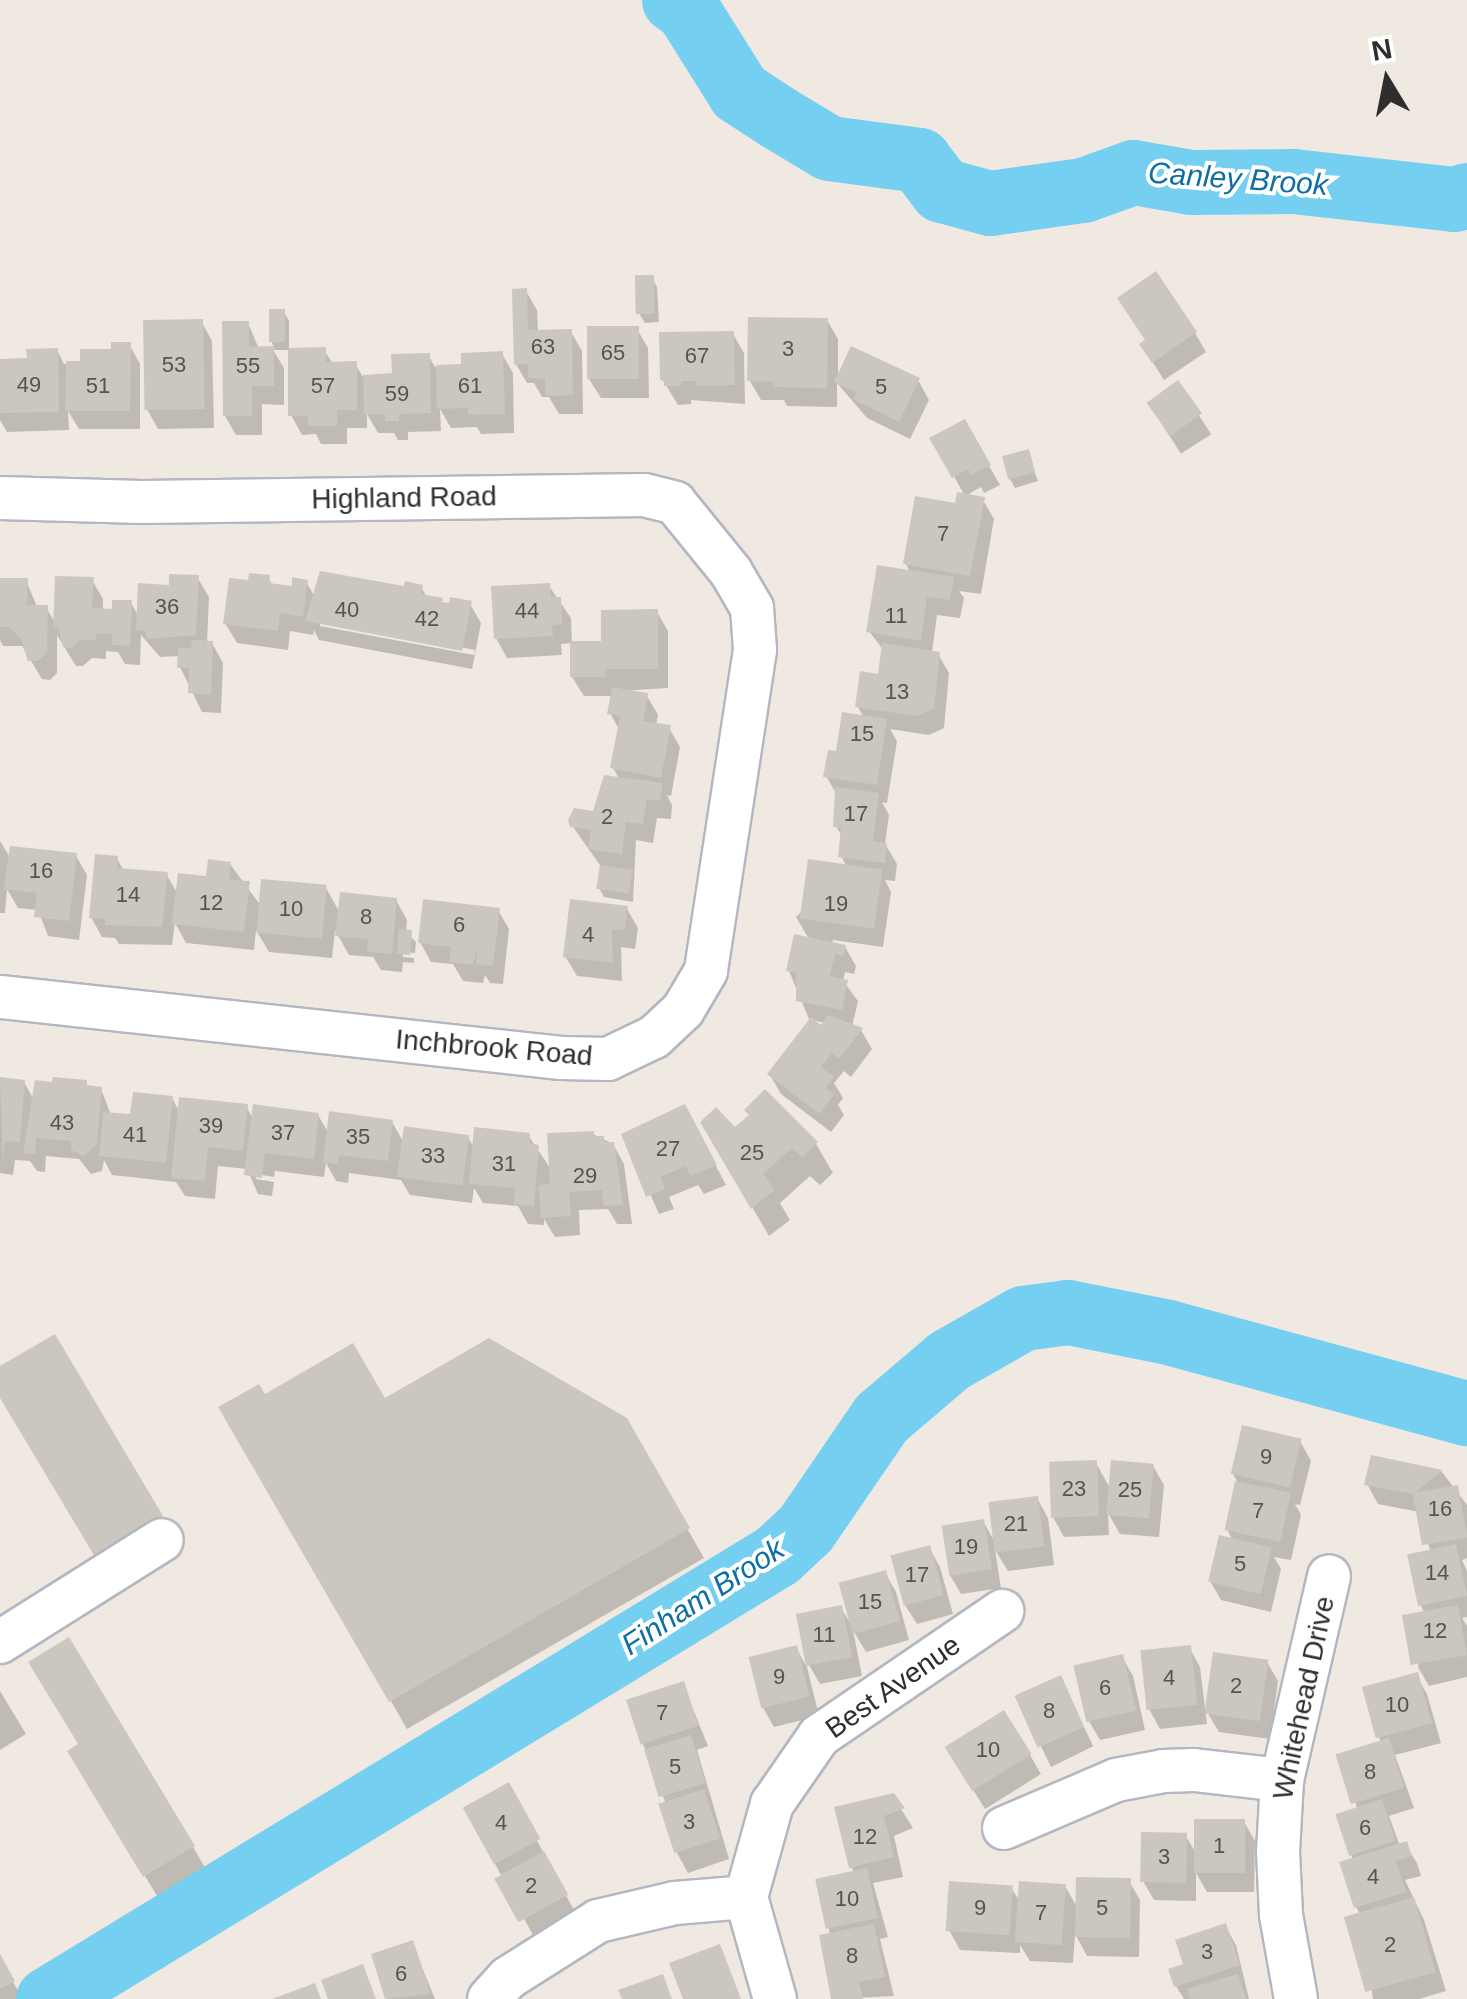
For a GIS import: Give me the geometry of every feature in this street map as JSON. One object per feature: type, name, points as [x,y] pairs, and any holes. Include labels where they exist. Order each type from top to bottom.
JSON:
[{"type":"street","name":"Highland Road","points":[[0,498],[142,502],[644,495],[675,503],[732,572],[752,608]]},
{"type":"street","name":"Inchbrook Road","points":[[0,997],[561,1058],[608,1058],[654,1037],[683,1010],[706,971],[755,650],[752,608]]},
{"type":"street","points":[[0,1642],[162,1540]]},
{"type":"street","name":"Whitehead Drive","points":[[1296,1999],[1280,1916],[1282,1780],[1329,1576]]},
{"type":"street","name":"Best Avenue","points":[[746,1897],[772,1804],[819,1736],[1002,1611]]},
{"type":"street","points":[[1004,1828],[1116,1780],[1194,1770],[1282,1780]]},
{"type":"street","points":[[489,1999],[508,1978],[598,1921],[675,1903],[746,1897],[776,1999]]},
{"type":"building","points":[[1156,271],[1197,332],[1152,363],[1139,344],[1145,340],[1117,298]]},
{"type":"building","points":[[635,275],[654,275],[655,314],[636,314]]},
{"type":"building","points":[[527,288],[528,330],[572,329],[573,395],[545,396],[545,379],[528,378],[528,364],[514,365],[512,289]]},
{"type":"building","points":[[269,309],[285,309],[285,342],[269,342]]},
{"type":"building","points":[[748,317],[828,318],[827,388],[773,387],[773,382],[747,381]]},
{"type":"building","points":[[203,319],[205,409],[145,410],[143,320]]},
{"type":"building","points":[[222,321],[249,321],[249,347],[274,346],[274,386],[252,386],[252,416],[223,416]]},
{"type":"building","points":[[587,326],[639,326],[639,379],[587,379]]},
{"type":"building","points":[[734,331],[735,385],[696,386],[696,381],[681,381],[681,386],[664,386],[664,380],[660,380],[659,332]]},
{"type":"building","points":[[111,342],[131,342],[130,411],[65,411],[66,361],[80,361],[80,349],[111,349]]},
{"type":"building","points":[[851,346],[920,378],[899,422],[853,399],[857,393],[834,382]]},
{"type":"building","points":[[326,347],[326,362],[357,361],[357,410],[337,410],[337,426],[308,426],[308,416],[288,416],[288,348]]},
{"type":"building","points":[[58,348],[59,412],[0,413],[0,359],[27,358],[26,349]]},
{"type":"building","points":[[503,351],[505,414],[468,415],[468,408],[437,409],[436,365],[461,364],[461,353]]},
{"type":"building","points":[[430,353],[431,413],[399,414],[399,421],[385,421],[385,414],[364,415],[363,375],[392,373],[391,354]]},
{"type":"building","points":[[1178,380],[1202,413],[1171,436],[1146,403]]},
{"type":"building","points":[[965,419],[991,465],[971,475],[968,469],[952,478],[929,438]]},
{"type":"building","points":[[1029,449],[1035,472],[1008,479],[1002,456]]},
{"type":"building","points":[[957,492],[985,497],[970,576],[903,564],[915,496],[955,503]]},
{"type":"building","points":[[877,565],[954,577],[950,600],[927,597],[921,641],[866,632]]},
{"type":"building","points":[[320,571],[404,586],[405,581],[423,585],[421,594],[443,598],[442,602],[449,603],[450,597],[472,601],[462,651],[305,621]]},
{"type":"building","points":[[249,573],[270,575],[269,583],[292,586],[292,577],[308,580],[303,617],[280,613],[278,631],[223,624],[229,578],[248,580]]},
{"type":"building","points":[[169,574],[199,575],[196,635],[146,639],[146,631],[136,630],[138,583],[169,585]]},
{"type":"building","points":[[55,576],[94,577],[92,608],[112,609],[112,600],[132,600],[130,646],[112,645],[112,634],[96,633],[96,640],[80,640],[71,648],[63,647],[58,627],[53,627]]},
{"type":"building","points":[[0,578],[28,578],[27,605],[48,605],[47,653],[38,661],[28,661],[21,639],[9,627],[0,627]]},
{"type":"building","points":[[550,583],[551,597],[561,597],[562,624],[552,625],[553,636],[494,639],[491,586]]},
{"type":"building","points":[[658,609],[658,669],[605,669],[605,677],[570,677],[570,641],[601,641],[601,610]]},
{"type":"building","points":[[192,640],[213,641],[211,695],[188,693],[189,668],[177,668],[178,648],[191,648]]},
{"type":"building","points":[[882,643],[940,652],[934,709],[917,716],[855,707],[860,671],[878,674]]},
{"type":"building","points":[[612,687],[648,693],[643,721],[671,725],[661,778],[610,768],[620,716],[607,714]]},
{"type":"building","points":[[842,712],[887,719],[877,785],[823,777],[828,750],[836,751]]},
{"type":"building","points":[[604,775],[663,783],[660,801],[647,799],[643,824],[626,822],[622,854],[588,849],[591,830],[570,827],[568,820],[574,808],[593,811]]},
{"type":"building","points":[[835,787],[879,793],[873,841],[887,843],[885,863],[838,857],[841,828],[833,827]]},
{"type":"building","points":[[10,846],[77,853],[69,921],[34,917],[37,893],[4,889]]},
{"type":"building","points":[[95,854],[118,856],[117,868],[168,872],[162,927],[105,925],[105,919],[89,918]]},
{"type":"building","points":[[208,859],[231,862],[229,880],[250,881],[244,932],[172,924],[178,873],[206,876]]},
{"type":"building","points":[[808,859],[882,869],[874,929],[800,918]]},
{"type":"building","points":[[600,865],[633,870],[629,894],[596,889]]},
{"type":"building","points":[[261,879],[327,885],[322,939],[256,933]]},
{"type":"building","points":[[340,892],[397,898],[392,954],[367,952],[368,939],[335,936]]},
{"type":"building","points":[[423,899],[500,908],[493,966],[476,964],[478,945],[473,965],[449,962],[451,947],[418,943]]},
{"type":"building","points":[[570,899],[628,906],[625,930],[612,929],[613,963],[563,957]]},
{"type":"building","points":[[399,929],[412,930],[410,955],[397,954]]},
{"type":"building","points":[[794,934],[846,945],[844,956],[835,954],[830,976],[848,980],[842,1010],[796,1001],[796,973],[786,971]]},
{"type":"building","points":[[828,1015],[863,1028],[839,1059],[832,1053],[821,1067],[834,1077],[826,1088],[834,1094],[819,1114],[767,1074],[811,1017],[821,1025]]},
{"type":"building","points":[[0,1077],[25,1080],[20,1142],[5,1141],[3,1163]]},
{"type":"building","points":[[53,1077],[87,1080],[87,1085],[102,1087],[97,1144],[84,1156],[71,1150],[71,1141],[36,1138],[35,1154],[23,1153],[35,1080],[52,1082]]},
{"type":"building","points":[[765,1089],[818,1142],[802,1157],[792,1148],[763,1174],[775,1190],[751,1209],[700,1122],[716,1107],[735,1127],[749,1115],[744,1110]]},
{"type":"building","points":[[133,1092],[173,1096],[166,1163],[99,1156],[103,1112],[130,1114]]},
{"type":"building","points":[[179,1097],[248,1104],[243,1151],[208,1147],[205,1181],[171,1178]]},
{"type":"building","points":[[253,1104],[319,1113],[314,1159],[265,1153],[262,1178],[244,1175]]},
{"type":"building","points":[[685,1104],[717,1165],[690,1176],[686,1166],[660,1177],[665,1189],[646,1197],[621,1134]]},
{"type":"building","points":[[329,1111],[393,1120],[388,1161],[339,1155],[338,1164],[323,1163]]},
{"type":"building","points":[[404,1126],[469,1135],[462,1186],[397,1177]]},
{"type":"building","points":[[474,1127],[530,1133],[529,1143],[539,1145],[534,1206],[514,1205],[515,1188],[469,1184]]},
{"type":"building","points":[[594,1131],[594,1136],[604,1136],[604,1142],[614,1142],[623,1205],[603,1206],[602,1190],[569,1192],[571,1216],[541,1218],[539,1185],[550,1184],[547,1133]]},
{"type":"building","points":[[55,1334],[163,1516],[95,1557],[0,1398],[0,1366]]},
{"type":"building","points":[[489,1338],[627,1418],[690,1528],[389,1702],[218,1407],[259,1384],[265,1394],[353,1343],[385,1398]]},
{"type":"building","points":[[1242,1425],[1301,1439],[1290,1487],[1231,1474]]},
{"type":"building","points":[[1371,1455],[1443,1470],[1413,1494],[1364,1485]]},
{"type":"building","points":[[1097,1460],[1099,1516],[1051,1518],[1049,1462]]},
{"type":"building","points":[[1111,1460],[1154,1464],[1149,1519],[1106,1515]]},
{"type":"building","points":[[1235,1481],[1291,1493],[1280,1542],[1225,1530]]},
{"type":"building","points":[[1458,1485],[1467,1537],[1422,1545],[1413,1493]]},
{"type":"building","points":[[1038,1496],[1044,1547],[995,1553],[988,1502]]},
{"type":"building","points":[[984,1519],[992,1569],[950,1576],[942,1526]]},
{"type":"building","points":[[1219,1535],[1272,1547],[1261,1594],[1208,1582]]},
{"type":"building","points":[[1456,1544],[1467,1596],[1418,1606],[1407,1554]]},
{"type":"building","points":[[930,1545],[943,1595],[904,1606],[890,1556]]},
{"type":"building","points":[[886,1570],[900,1621],[852,1634],[839,1583]]},
{"type":"building","points":[[842,1605],[852,1657],[806,1666],[796,1614]]},
{"type":"building","points":[[1458,1605],[1467,1655],[1411,1665],[1402,1615]]},
{"type":"building","points":[[69,1637],[195,1846],[143,1877],[67,1751],[78,1744],[28,1662]]},
{"type":"building","points":[[797,1645],[810,1696],[761,1709],[748,1657]]},
{"type":"building","points":[[1191,1645],[1197,1705],[1147,1710],[1140,1650]]},
{"type":"building","points":[[1213,1652],[1268,1660],[1260,1721],[1204,1713]]},
{"type":"building","points":[[1123,1654],[1136,1711],[1086,1722],[1073,1665]]},
{"type":"building","points":[[1418,1672],[1432,1723],[1376,1738],[1362,1687]]},
{"type":"building","points":[[1061,1675],[1084,1727],[1038,1748],[1014,1696]]},
{"type":"building","points":[[684,1681],[699,1726],[641,1745],[626,1700]]},
{"type":"building","points":[[1004,1710],[1032,1754],[972,1791],[945,1747]]},
{"type":"building","points":[[691,1735],[706,1783],[659,1797],[644,1749]]},
{"type":"building","points":[[1389,1738],[1404,1788],[1351,1804],[1335,1754]]},
{"type":"building","points":[[509,1782],[541,1839],[494,1865],[463,1808]]},
{"type":"building","points":[[704,1789],[720,1838],[674,1853],[658,1804]]},
{"type":"building","points":[[894,1793],[905,1808],[884,1816],[894,1857],[849,1868],[834,1807]]},
{"type":"building","points":[[1382,1799],[1396,1841],[1349,1856],[1335,1814]]},
{"type":"building","points":[[1194,1819],[1245,1819],[1245,1873],[1194,1873]]},
{"type":"building","points":[[1141,1832],[1187,1833],[1186,1883],[1140,1882]]},
{"type":"building","points":[[1407,1841],[1412,1856],[1396,1861],[1406,1892],[1354,1908],[1339,1862]]},
{"type":"building","points":[[544,1851],[568,1895],[518,1922],[494,1879]]},
{"type":"building","points":[[867,1868],[878,1918],[826,1929],[815,1879]]},
{"type":"building","points":[[1076,1877],[1131,1878],[1130,1938],[1075,1937]]},
{"type":"building","points":[[949,1881],[1013,1885],[1009,1935],[946,1931]]},
{"type":"building","points":[[1019,1881],[1066,1884],[1062,1945],[1015,1942]]},
{"type":"building","points":[[1414,1897],[1435,1972],[1365,1992],[1344,1917]]},
{"type":"building","points":[[1226,1923],[1240,1965],[1174,1987],[1168,1969],[1183,1964],[1175,1940]]},
{"type":"building","points":[[874,1924],[885,1977],[859,1982],[863,1999],[831,1999],[819,1935]]},
{"type":"building","points":[[413,1940],[431,1994],[385,1999],[371,1954]]},
{"type":"building","points":[[720,1944],[741,1999],[683,1999],[669,1963]]},
{"type":"building","points":[[0,1954],[15,1981],[0,1989]]},
{"type":"building","points":[[363,1964],[376,1999],[328,1999],[321,1980]]},
{"type":"building","points":[[663,1974],[672,1999],[622,1999],[618,1990]]},
{"type":"building","points":[[1238,1974],[1246,1999],[1190,1999],[1187,1989]]},
{"type":"building","points":[[315,1983],[321,1999],[272,1999]]},
{"type":"waterway","name":"Canley Brook","points":[[674,0],[687,9],[739,92],[779,118],[829,148],[919,160],[942,190],[990,203],[1083,190],[1133,172],[1191,182],[1293,181],[1454,199],[1467,195]]},
{"type":"waterway","name":"Finham Brook","points":[[48,1999],[777,1555],[805,1529],[881,1418],[949,1360],[1023,1318],[1068,1312],[1168,1332],[1467,1413]]}]
